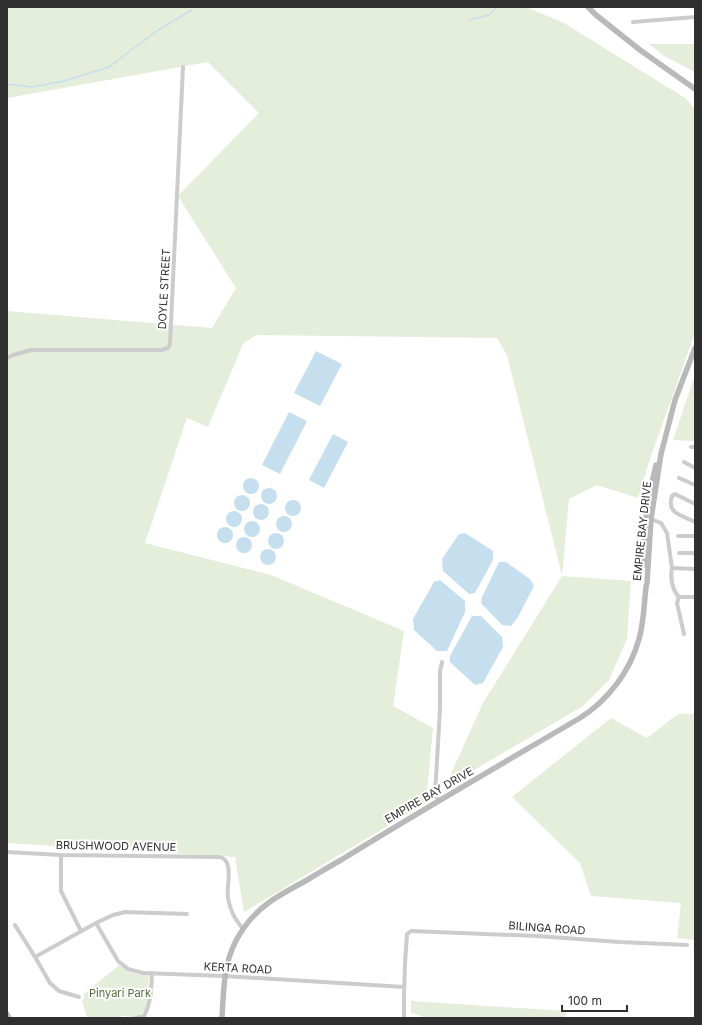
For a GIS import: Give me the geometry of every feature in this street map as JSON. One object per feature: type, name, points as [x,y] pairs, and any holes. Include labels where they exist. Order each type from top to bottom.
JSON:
[{"type":"main road","points":[[588,7],[640,50],[695,90]]},
{"type":"main road","name":"EMPIRE BAY DRIVE","points":[[222,1018],[224,976],[228,956],[243,929],[258,910],[274,898],[309,879],[580,718],[594,708],[607,695],[625,673],[637,647],[641,632],[647,583],[651,519],[661,454],[675,400],[695,348]]},
{"type":"main road","name":"EMPIRE BAY DRIVE","points":[[646,587],[644,583],[645,523],[648,501],[658,458],[661,454]]},
{"type":"main road","points":[[645,539],[647,526],[651,519],[649,516],[650,506],[648,501]]},
{"type":"main road","points":[[7,1014],[10,1018]]},
{"type":"street","points":[[633,22],[695,17]]},
{"type":"street","name":"DOYLE STREET","points":[[7,358],[14,354],[31,350],[161,350],[168,348],[170,344],[183,67]]},
{"type":"street","points":[[684,462],[695,468]]},
{"type":"street","points":[[679,478],[695,485]]},
{"type":"street","points":[[695,504],[675,494],[672,496],[670,502],[674,511],[695,522]]},
{"type":"street","points":[[651,519],[661,524],[667,534],[673,586],[679,597]]},
{"type":"street","points":[[678,536],[695,536]]},
{"type":"street","points":[[679,553],[695,553]]},
{"type":"street","points":[[672,568],[695,569]]},
{"type":"street","points":[[679,597],[695,597]]},
{"type":"street","points":[[679,597],[677,603],[684,634]]},
{"type":"street","points":[[439,801],[435,795],[440,709],[440,672],[442,662]]},
{"type":"street","name":"BRUSHWOOD AVENUE","points":[[7,852],[61,855],[218,856],[224,858],[228,867],[228,897],[230,908],[235,919],[243,929]]},
{"type":"street","points":[[61,855],[61,891],[81,932]]},
{"type":"street","points":[[35,957],[113,915],[125,912],[187,914]]},
{"type":"street","name":"KERTA ROAD","points":[[96,923],[118,961],[128,969],[143,973],[224,976],[404,987]]},
{"type":"street","points":[[15,925],[50,983],[59,991],[79,997]]},
{"type":"street","name":"BILINGA ROAD","points":[[404,987],[407,934],[411,931],[418,930],[537,936],[687,945]]},
{"type":"street","points":[[136,1018],[144,1016],[148,1008],[150,1002],[152,973]]},
{"type":"street","points":[[404,987],[404,1018]]},
{"type":"green space","points":[[7,7],[526,7],[564,23],[685,98],[695,109],[695,333],[651,456],[638,498],[597,485],[569,499],[562,576],[507,355],[497,338],[256,335],[243,344],[208,427],[187,418],[145,543],[271,575],[404,631],[393,706],[433,728],[426,803],[244,912],[235,857],[7,843],[7,311],[212,328],[236,288],[178,196],[259,113],[208,62],[7,98]]},
{"type":"green space","points":[[649,44],[695,44],[695,72],[664,56]]},
{"type":"green space","points":[[695,375],[695,441],[673,440]]},
{"type":"green space","points":[[562,576],[631,581],[627,639],[609,680],[583,706],[445,787],[483,703]]},
{"type":"green space","points":[[678,714],[695,714],[695,940],[677,938],[681,903],[591,896],[580,863],[512,797],[611,718],[647,738]]},
{"type":"green space","name":"Pinyari Park","points":[[119,965],[129,972],[148,975],[148,1001],[143,1012],[134,1017],[124,1016],[119,1018],[87,1018],[82,1000],[84,998],[84,994]]},
{"type":"green space","points":[[411,1001],[566,1011],[565,1018],[427,1018],[411,1013]]},
{"type":"water","points":[[316,351],[342,364],[320,406],[294,393]]},
{"type":"water","points":[[289,412],[307,421],[280,474],[262,465]]},
{"type":"water","points":[[333,434],[348,442],[324,488],[309,480]]},
{"type":"water","points":[[251,478],[257,480],[259,486],[257,492],[251,494],[245,492],[243,486],[245,480]]},
{"type":"water","points":[[269,488],[275,490],[277,496],[275,502],[269,504],[263,502],[261,496],[263,490]]},
{"type":"water","points":[[242,495],[248,497],[250,503],[248,509],[242,511],[236,509],[234,503],[236,497]]},
{"type":"water","points":[[293,500],[299,502],[301,508],[299,514],[293,516],[287,514],[285,508],[287,502]]},
{"type":"water","points":[[261,504],[267,506],[269,512],[267,518],[261,520],[255,518],[253,512],[255,506]]},
{"type":"water","points":[[234,511],[240,513],[242,519],[240,525],[234,527],[228,525],[226,519],[228,513]]},
{"type":"water","points":[[284,516],[290,518],[292,524],[290,530],[284,532],[278,530],[276,524],[278,518]]},
{"type":"water","points":[[252,521],[258,523],[260,529],[258,535],[252,537],[246,535],[244,529],[246,523]]},
{"type":"water","points":[[225,527],[231,529],[233,535],[231,541],[225,543],[219,541],[217,535],[219,529]]},
{"type":"water","points":[[276,533],[282,535],[284,541],[282,547],[276,549],[270,547],[268,541],[270,535]]},
{"type":"water","points":[[465,533],[493,551],[493,560],[475,593],[469,594],[443,571],[442,559],[459,534]]},
{"type":"water","points":[[244,537],[250,539],[252,545],[250,551],[244,553],[238,551],[236,545],[238,539]]},
{"type":"water","points":[[268,549],[274,551],[276,557],[274,563],[268,565],[262,563],[260,557],[262,551]]},
{"type":"water","points":[[499,562],[506,562],[530,579],[534,586],[518,617],[511,626],[502,625],[481,603],[482,597]]},
{"type":"water","points":[[440,580],[465,601],[465,612],[447,651],[437,651],[414,630],[413,619],[434,582]]},
{"type":"water","points":[[472,616],[481,616],[502,637],[503,647],[483,683],[475,685],[450,662],[450,656]]},
{"type":"waterway","points":[[469,20],[489,15],[497,7]]},
{"type":"waterway","points":[[7,84],[32,87],[64,81],[109,67],[158,30],[192,10]]}]
